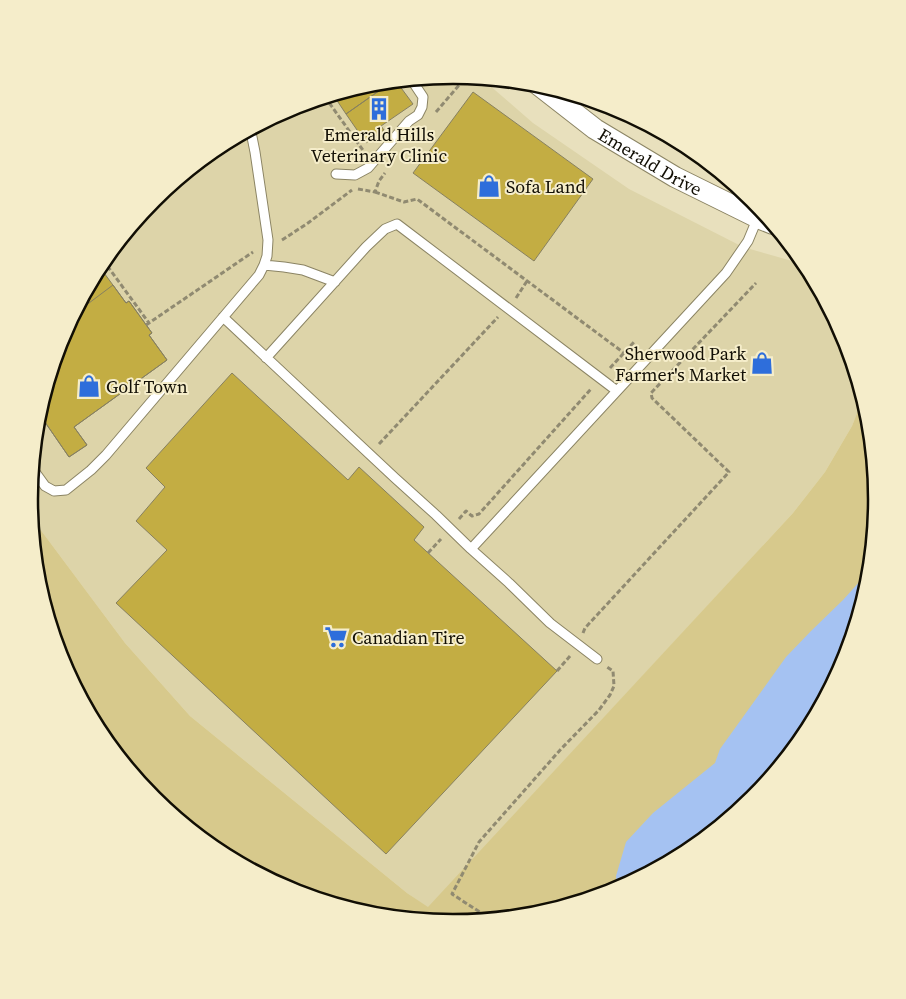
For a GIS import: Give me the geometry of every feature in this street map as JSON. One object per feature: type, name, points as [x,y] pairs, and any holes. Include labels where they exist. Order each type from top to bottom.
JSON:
[{"type":"street","name":"Emerald Drive","points":[[552,96],[595,129],[675,176],[752,211]]},
{"type":"lane","points":[[336,174],[355,174],[368,168],[409,121],[418,115],[422,107],[423,97],[416,86]]},
{"type":"lane","points":[[38,476],[45,486],[54,491],[66,490],[91,470],[106,455],[259,275],[267,256],[268,240],[252,136]]},
{"type":"lane","points":[[471,549],[726,273],[761,222]]},
{"type":"lane","points":[[266,358],[366,248],[385,229],[397,224],[618,391]]},
{"type":"lane","points":[[264,265],[284,266],[303,270],[335,282]]},
{"type":"lane","points":[[223,317],[471,549],[509,582],[550,623],[597,658]]},
{"type":"path","points":[[434,114],[459,84]]},
{"type":"path","points":[[329,103],[366,154],[350,166],[360,184],[361,190]]},
{"type":"path","points":[[374,192],[379,181],[390,167]]},
{"type":"path","points":[[109,268],[147,324],[252,252],[293,233],[353,189],[374,192],[404,202],[416,199],[624,353]]},
{"type":"path","points":[[370,455],[515,300],[528,281]]},
{"type":"path","points":[[557,671],[570,656],[585,628],[729,472],[652,398],[652,393],[756,283]]},
{"type":"path","points":[[428,553],[466,511],[472,516],[479,514],[635,341]]},
{"type":"path","points":[[482,914],[452,894],[479,842],[599,710],[610,695],[614,686],[613,671],[597,658]]},
{"type":"shaded area","points":[[426,85],[490,86],[533,123],[629,189],[743,247],[793,261],[813,292],[837,340],[859,409],[852,426],[825,472],[793,513],[428,908],[407,893],[190,716],[125,643],[38,526],[38,472],[41,445],[45,418],[60,366],[69,340],[93,292],[123,247],[159,206],[179,187],[222,154],[269,127],[294,116],[345,98],[372,92]]},
{"type":"shaded area","points":[[859,409],[868,472],[868,527],[861,581],[837,659],[813,707],[798,730],[783,752],[747,793],[727,812],[684,845],[637,872],[612,883],[561,901],[534,907],[480,914],[453,915],[426,914],[372,907],[319,893],[294,883],[269,872],[222,845],[179,812],[159,793],[123,752],[108,730],[93,707],[69,659],[45,581],[38,526],[125,643],[190,716],[407,893],[428,907],[793,513],[825,472],[852,426]]},
{"type":"water","points":[[861,580],[837,659],[813,707],[783,752],[747,793],[706,829],[661,859],[616,881],[616,876],[626,842],[653,813],[715,763],[720,749],[786,657]]},
{"type":"building","name":"Emerald Hills Veterinary Clinic","points":[[401,88],[413,104],[381,126],[384,130],[366,143],[346,114],[379,91]]},
{"type":"building","points":[[379,91],[346,114],[337,100]]},
{"type":"building","points":[[473,92],[593,179],[534,261],[413,173]]},
{"type":"building","name":"Golf Town","points":[[105,274],[126,303],[129,301],[152,333],[149,335],[167,360],[74,427],[87,445],[69,457],[44,421],[45,418],[69,340],[80,316]]},
{"type":"building","name":"Golf Town","points":[[113,285],[126,303],[129,301],[152,333],[149,335],[167,360],[74,427],[87,445],[69,457],[44,421],[69,340],[86,305]]},
{"type":"building","name":"Canadian Tire","points":[[232,373],[348,480],[359,467],[424,527],[414,540],[557,671],[386,854],[116,603],[167,550],[136,521],[165,487],[146,468]]},
{"type":"place","name":"Emerald Hills Veterinary Clinic","points":[[379,109]]},
{"type":"place","name":"Sofa Land","points":[[489,186]]},
{"type":"place","name":"Sherwood Park Farmer's Market","points":[[762,363]]},
{"type":"place","name":"Golf Town","points":[[89,386]]},
{"type":"place","name":"Canadian Tire","points":[[336,637]]}]
